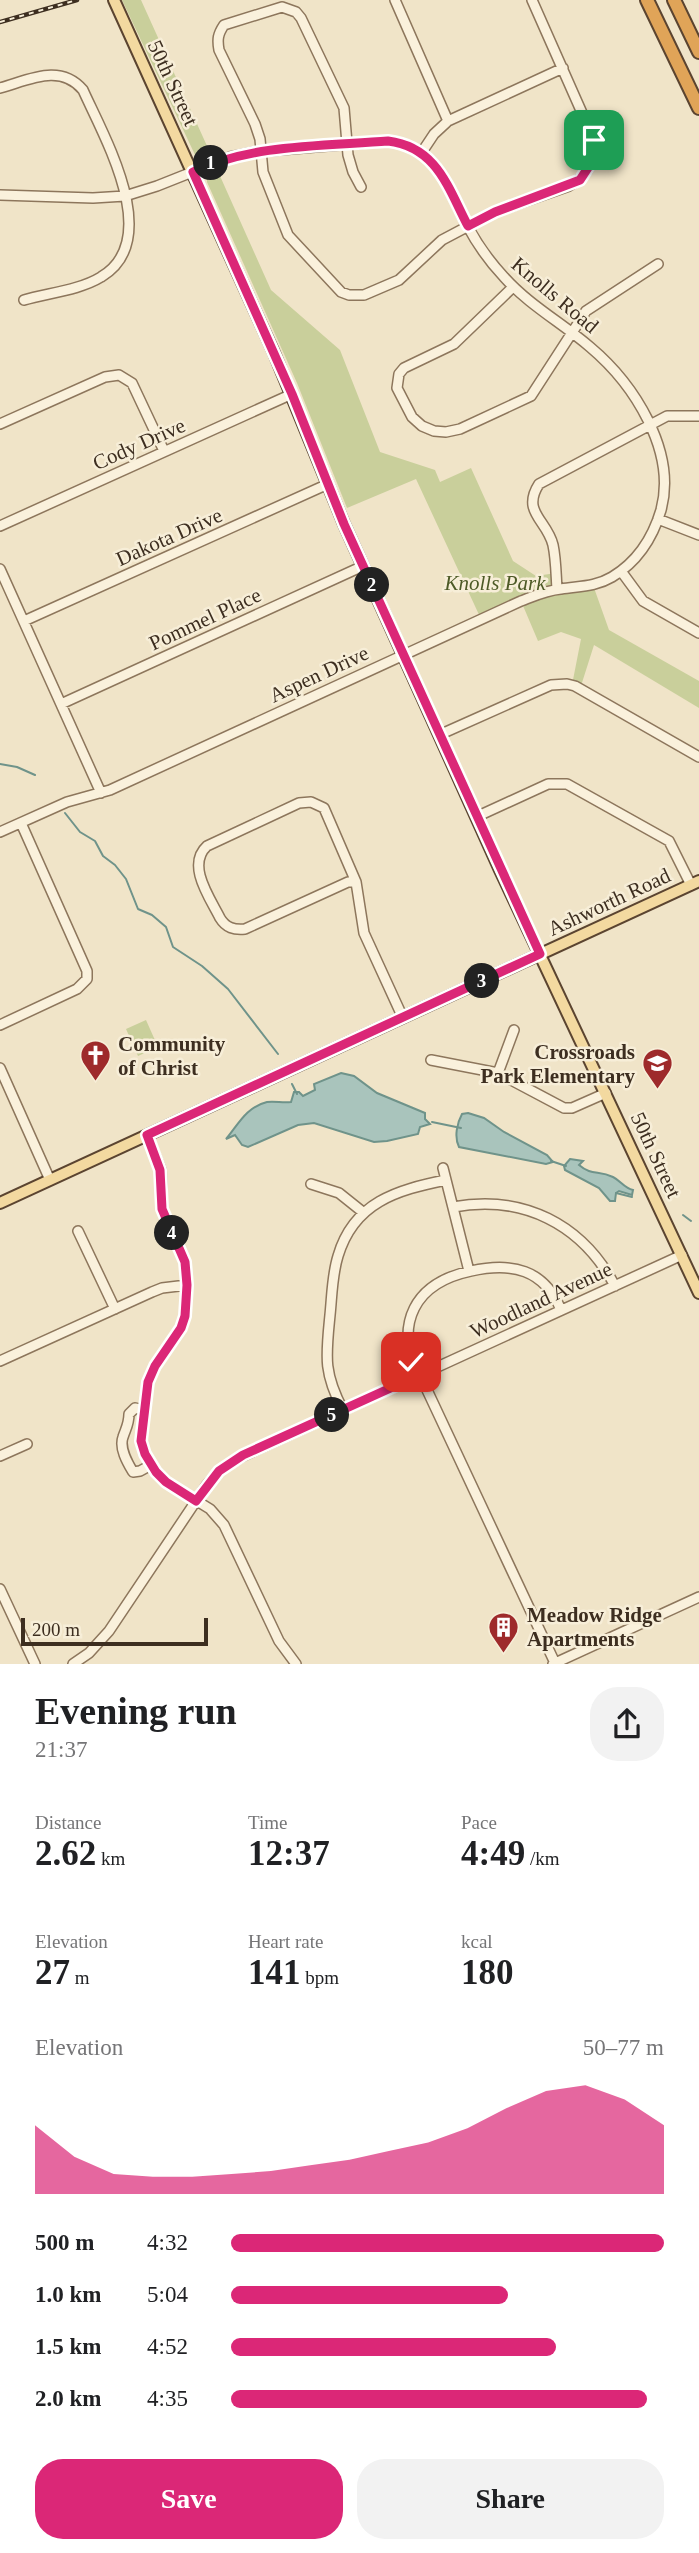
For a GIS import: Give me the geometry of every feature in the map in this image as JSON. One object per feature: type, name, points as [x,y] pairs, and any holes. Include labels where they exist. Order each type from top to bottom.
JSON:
[{"type":"highway","points":[[647,0],[699,108]]},
{"type":"highway","points":[[674,0],[699,52]]},
{"type":"main road","name":"50th Street","points":[[114,0],[292,394],[363,566],[476,817],[699,1293]]},
{"type":"main road","name":"Ashworth Road","points":[[0,1203],[695,883]]},
{"type":"street","points":[[361,187],[353,172],[347,145],[344,108],[304,23],[296,12],[282,8],[224,25],[217,41],[219,50],[255,124],[263,172],[291,241],[341,292],[355,296],[364,295],[399,280],[442,240],[506,208],[569,186],[580,180],[590,169],[595,153],[594,140],[532,0]]},
{"type":"street","points":[[395,3],[448,121]]},
{"type":"street","points":[[0,195],[93,198],[125,196],[230,157],[261,152],[388,141],[408,145],[422,152],[434,134],[448,121],[563,68]]},
{"type":"street","points":[[0,88],[57,74],[76,82],[83,90],[118,168],[129,216],[126,246],[112,269],[93,281],[24,300]]},
{"type":"street","name":"Knolls Road","points":[[422,152],[439,171],[492,264],[513,287],[572,332],[614,371],[649,425]]},
{"type":"street","points":[[513,287],[454,344],[404,368],[397,381],[399,393],[412,417],[422,426],[446,432],[460,429],[531,396],[586,311],[658,264]]},
{"type":"street","points":[[0,424],[105,377],[119,375],[132,383],[164,452]]},
{"type":"street","name":"Cody Drive","points":[[0,526],[292,394]]},
{"type":"street","points":[[557,590],[553,547],[534,510],[533,499],[539,484],[667,416],[699,416]]},
{"type":"street","name":"Aspen Drive","points":[[0,832],[68,802],[101,793],[521,601],[557,590],[593,585],[621,571],[645,546],[659,519],[664,495],[664,469],[659,447],[649,425]]},
{"type":"street","name":"Dakota Drive","points":[[24,621],[328,484]]},
{"type":"street","points":[[659,519],[699,535]]},
{"type":"street","name":"Pommel Place","points":[[61,705],[363,566]]},
{"type":"street","points":[[0,569],[101,793]]},
{"type":"street","points":[[621,571],[643,601],[699,633]]},
{"type":"street","points":[[439,735],[551,685],[567,684],[575,686],[699,757]]},
{"type":"street","points":[[476,817],[548,784],[562,782],[668,841],[695,883]]},
{"type":"street","points":[[356,882],[348,882],[245,929],[234,929],[220,918],[201,877],[198,863],[202,850],[207,846],[299,803],[311,802],[324,808],[356,882],[364,933],[403,1017]]},
{"type":"street","points":[[0,1025],[77,989],[87,979],[87,971],[21,823]]},
{"type":"street","points":[[498,1073],[514,1030]]},
{"type":"street","points":[[431,1060],[498,1073],[564,1108],[572,1108],[606,1093]]},
{"type":"street","points":[[0,1068],[50,1180]]},
{"type":"street","points":[[147,1135],[160,1170],[162,1209],[185,1262],[187,1285],[185,1316],[181,1328],[152,1372],[141,1441],[151,1465],[166,1482],[210,1509],[224,1525],[279,1641],[296,1664]]},
{"type":"street","points":[[443,1168],[469,1271]]},
{"type":"street","points":[[343,1410],[332,1388],[327,1365],[334,1277],[345,1238],[364,1213],[380,1200],[397,1192],[446,1180]]},
{"type":"street","points":[[311,1184],[340,1194],[364,1213]]},
{"type":"street","points":[[453,1208],[488,1204],[549,1218],[572,1232],[592,1250],[615,1286]]},
{"type":"street","points":[[78,1231],[115,1309]]},
{"type":"street","name":"Woodland Avenue","points":[[73,1664],[89,1653],[109,1631],[206,1486],[226,1465],[682,1255]]},
{"type":"street","points":[[561,1310],[550,1290],[540,1281],[523,1270],[496,1266],[443,1279],[431,1287],[414,1308],[407,1335],[408,1349],[418,1376],[554,1664],[699,1597]]},
{"type":"street","points":[[0,1361],[162,1288],[187,1285]]},
{"type":"street","points":[[144,1410],[135,1408],[129,1414],[129,1424],[122,1443],[133,1472],[151,1465]]},
{"type":"street","points":[[0,1456],[27,1444]]},
{"type":"street","points":[[0,1589],[35,1664]]},
{"type":"green space","points":[[122,0],[141,0],[212,157],[202,161],[196,157]]},
{"type":"green space","name":"Knolls Park","points":[[216,167],[271,290],[340,350],[380,452],[435,470],[440,482],[471,468],[513,561],[536,576],[556,573],[558,589],[593,585],[609,630],[699,681],[699,708],[594,645],[580,689],[572,685],[581,639],[561,632],[538,641],[521,601],[481,619],[416,479],[347,508],[297,383],[207,182],[207,173]]},
{"type":"green space","points":[[146,1020],[158,1047],[138,1056],[126,1029]]},
{"type":"water","points":[[341,1073],[354,1076],[377,1093],[425,1113],[425,1119],[430,1124],[420,1127],[418,1134],[374,1142],[314,1123],[298,1125],[248,1147],[242,1145],[235,1135],[226,1139],[253,1108],[267,1102],[291,1102],[294,1092],[303,1096],[315,1090],[314,1084]]},
{"type":"water","points":[[462,1114],[484,1118],[547,1155],[553,1162],[546,1164],[459,1147],[458,1126]]},
{"type":"water","points":[[570,1159],[583,1161],[579,1165],[588,1171],[613,1177],[633,1190],[632,1195],[619,1191],[615,1201],[610,1201],[599,1188],[565,1170],[564,1166]]},
{"type":"waterway","points":[[0,764],[17,767],[35,775]]},
{"type":"waterway","points":[[65,813],[80,832],[95,841],[103,856],[115,865],[126,879],[138,909],[152,915],[166,927],[173,947],[202,966],[228,989],[278,1054]]},
{"type":"waterway","points":[[292,1084],[297,1094]]},
{"type":"waterway","points":[[432,1122],[461,1128]]},
{"type":"waterway","points":[[551,1161],[566,1166]]},
{"type":"waterway","points":[[616,1193],[632,1197]]},
{"type":"waterway","points":[[683,1215],[691,1221]]},
{"type":"railway","points":[[0,22],[77,0]]},
{"type":"place","name":"Community of Christ","points":[[95,1083]]},
{"type":"place","name":"Crossroads Park Elementary","points":[[658,1091]]},
{"type":"place","name":"Meadow Ridge Apartments","points":[[504,1654]]},
{"type":"route","points":[[411,1362],[417,1376],[243,1455],[219,1471],[196,1501],[166,1482],[145,1454],[141,1441],[148,1382],[155,1366],[181,1328],[185,1316],[187,1285],[185,1262],[162,1209],[158,1159],[147,1135],[540,954],[344,524],[292,394],[193,172],[214,162],[252,153],[388,141],[402,143],[425,154],[434,163],[468,226],[495,212],[580,180],[590,169],[595,153],[594,140]]}]
